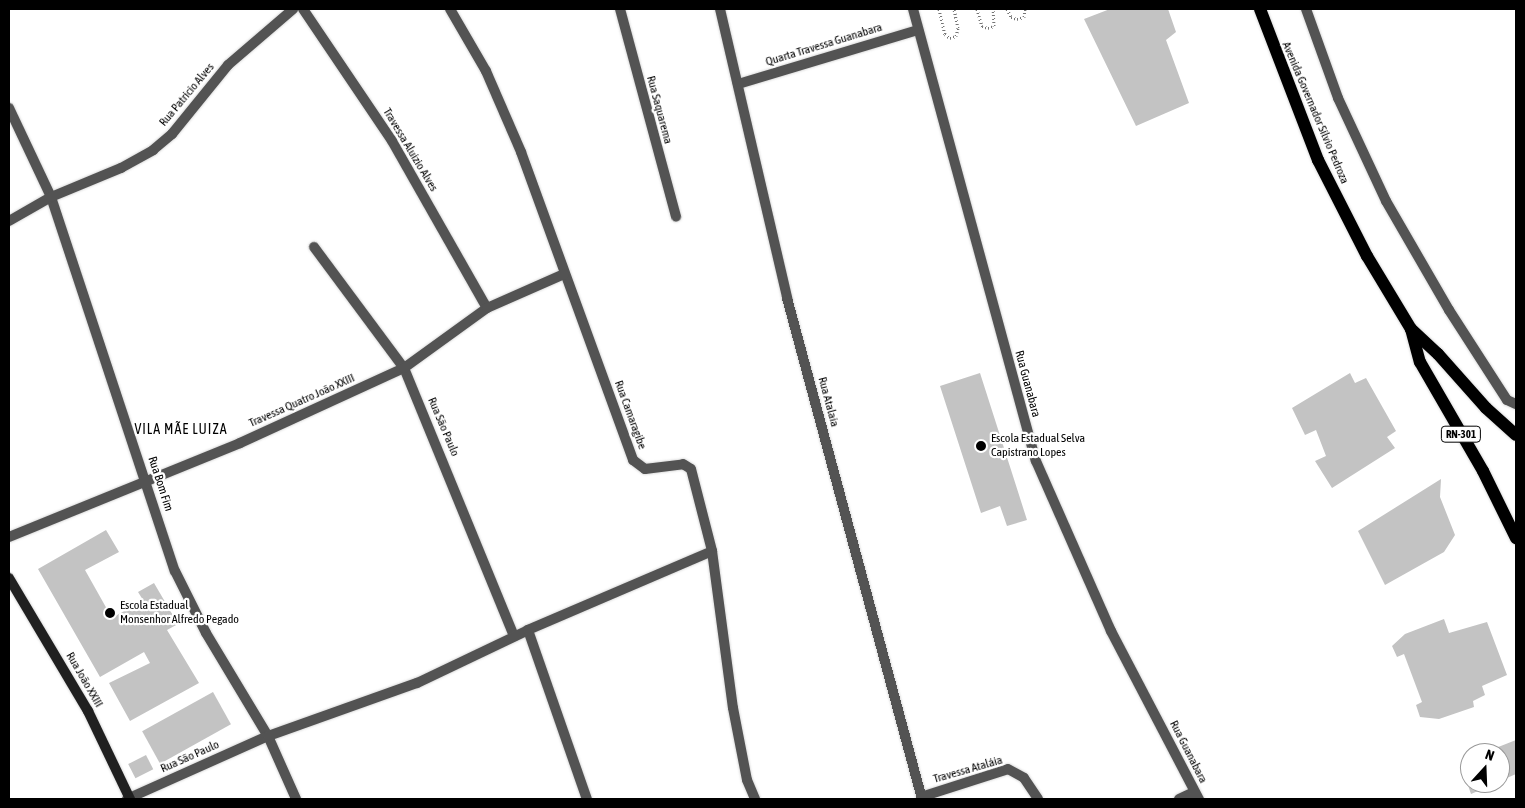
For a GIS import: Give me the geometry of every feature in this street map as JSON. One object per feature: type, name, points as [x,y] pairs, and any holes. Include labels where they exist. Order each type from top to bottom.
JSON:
[{"type":"main road","name":"Avenida Governador Sílvio Pedroza","points":[[1260,9],[1318,160],[1367,256],[1411,329]]},
{"type":"main road","name":"RN-301","points":[[1411,329],[1438,354],[1486,408],[1516,435]]},
{"type":"main road","name":"RN-301","points":[[1411,329],[1420,362],[1515,530]]},
{"type":"main road","name":"Rua João XXIII","points":[[9,578],[88,711],[129,799]]},
{"type":"street","name":"Rua Patricio Alves","points":[[9,221],[51,197],[121,168],[153,150],[172,134],[228,65],[293,9]]},
{"type":"street","name":"Travessa Aluizio Alves","points":[[303,9],[392,141],[488,308]]},
{"type":"street","name":"Rua Camaragibe","points":[[450,9],[493,86],[633,460],[645,469],[683,464],[691,469],[712,551],[733,708],[747,780],[755,799]]},
{"type":"street","name":"Rua Saquarema","points":[[620,9],[676,217]]},
{"type":"street","name":"Rua Atalaia","points":[[720,9],[788,298],[922,798]]},
{"type":"street","name":"Rua Guanabara","points":[[913,9],[1036,461],[1112,631],[1196,796]]},
{"type":"street","points":[[1306,9],[1338,98],[1386,201],[1448,310],[1513,403]]},
{"type":"street","name":"Quarta Travessa Guanabara","points":[[738,84],[918,30]]},
{"type":"street","name":"Rua Bom Fim","points":[[9,108],[51,197],[145,479],[190,603],[268,736],[296,799]]},
{"type":"street","name":"Rua São Paulo","points":[[314,247],[404,368],[514,636]]},
{"type":"street","name":"Travessa Quatro João XXIII","points":[[9,537],[145,479],[240,443],[404,368],[488,308],[564,274]]},
{"type":"street","name":"Rua São Paulo","points":[[129,799],[268,736],[417,683],[514,636],[712,551]]},
{"type":"street","points":[[528,630],[587,799]]},
{"type":"street","name":"Travessa Ataláia","points":[[922,798],[1008,769],[1024,778],[1038,799]]},
{"type":"street","points":[[1179,799],[1196,796]]},
{"type":"path","points":[[939,9],[945,34],[950,38],[956,36],[958,28],[954,9]]},
{"type":"path","points":[[977,9],[982,26],[988,28],[994,26],[993,9]]},
{"type":"path","points":[[1008,9],[1011,17],[1017,19],[1024,17],[1025,9]]},
{"type":"building","points":[[1110,9],[1168,9],[1176,32],[1166,40],[1189,103],[1136,126],[1084,19]]},
{"type":"building","name":"Escola Estadual Selva Capistrano Lopes","points":[[980,373],[1027,520],[1007,526],[1000,506],[981,513],[940,386]]},
{"type":"building","points":[[1350,373],[1355,383],[1366,378],[1396,431],[1387,437],[1395,448],[1332,488],[1315,461],[1326,456],[1316,430],[1305,435],[1292,408]]},
{"type":"building","points":[[1441,479],[1440,497],[1455,535],[1444,552],[1385,585],[1358,531]]},
{"type":"building","points":[[106,530],[119,552],[85,570],[112,618],[143,600],[138,592],[154,583],[178,624],[167,630],[199,683],[130,721],[109,683],[150,663],[144,652],[100,677],[38,569]]},
{"type":"building","points":[[1444,619],[1449,633],[1487,622],[1507,675],[1482,686],[1485,695],[1473,701],[1474,707],[1439,719],[1420,717],[1416,705],[1422,702],[1404,654],[1397,657],[1392,646],[1405,634]]},
{"type":"building","points":[[213,692],[231,724],[160,764],[142,731]]},
{"type":"building","points":[[1516,740],[1516,774],[1510,777],[1510,743],[1508,743]]},
{"type":"building","points":[[146,755],[153,769],[135,778],[128,764]]},
{"type":"place","name":"Escola Estadual Selva Capistrano Lopes","points":[[981,446]]},
{"type":"place","name":"Escola Estadual Monsenhor Alfredo Pegado","points":[[110,613]]},
{"type":"district","name":"VILA MÃE LUIZA","points":[[181,429]]}]
